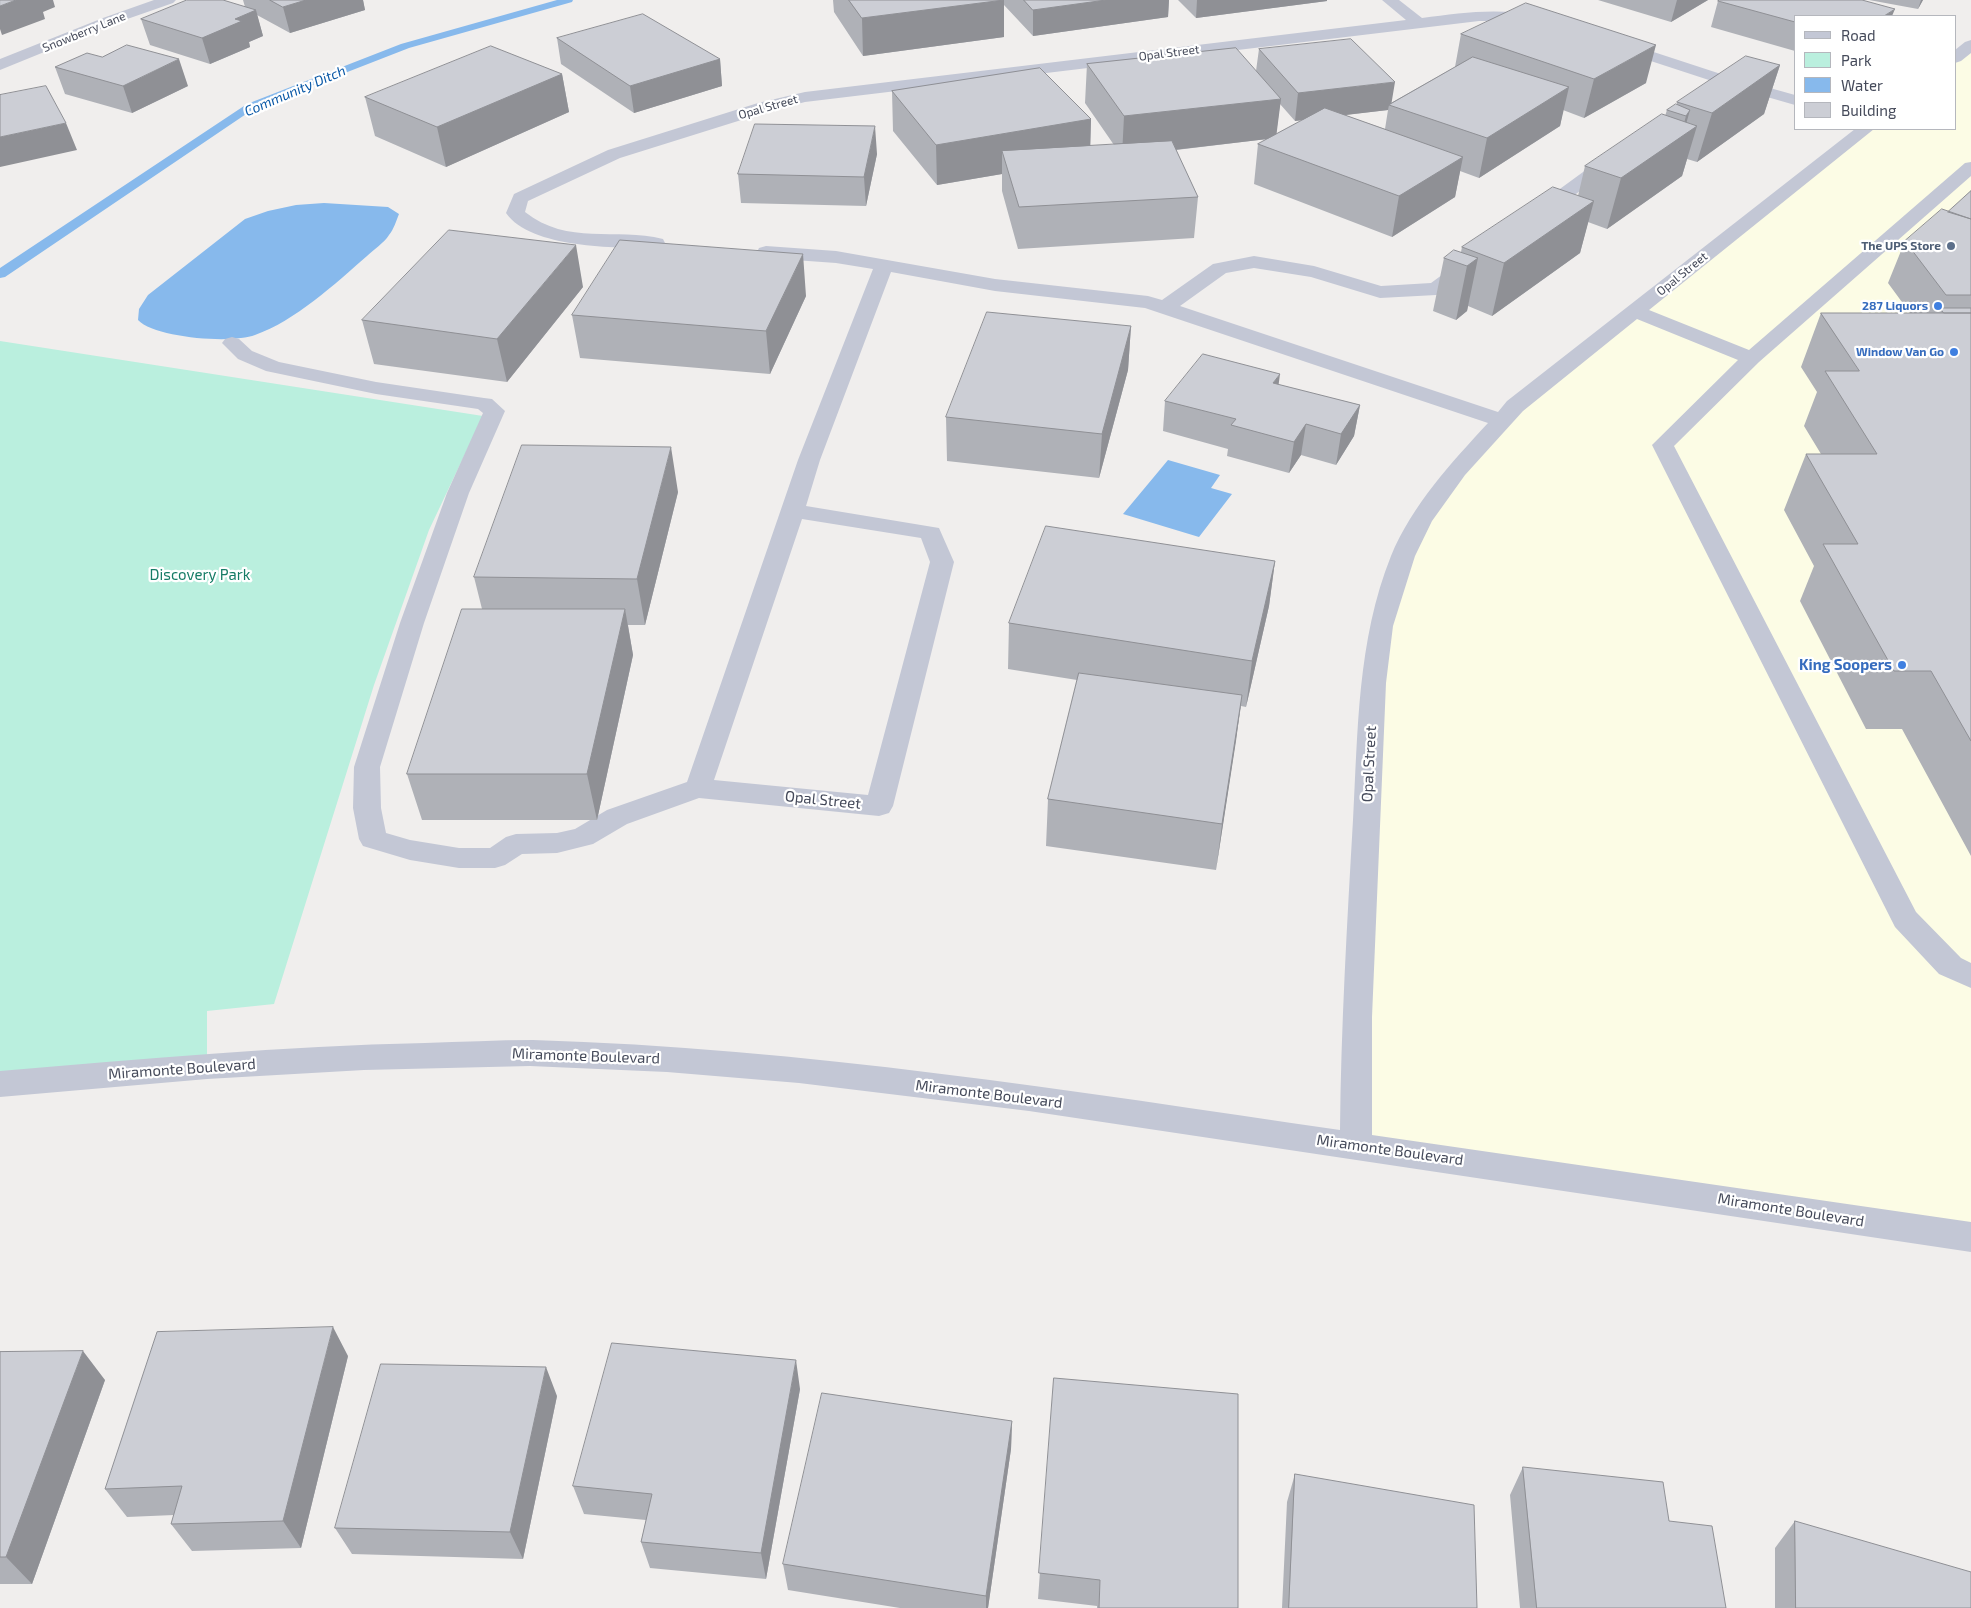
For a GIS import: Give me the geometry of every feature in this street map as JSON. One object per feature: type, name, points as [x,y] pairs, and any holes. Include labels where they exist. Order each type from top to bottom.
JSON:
[{"type":"street","name":"Snowberry Lane","points":[[0,65],[108,21],[168,0]]},
{"type":"street","points":[[1390,0],[1419,23]]},
{"type":"street","name":"Opal Street","points":[[668,244],[559,236],[535,228],[514,213],[520,198],[614,154],[764,107],[805,97],[1479,16],[1534,19],[1554,25]]},
{"type":"street","points":[[1601,40],[1721,79],[1794,99]]},
{"type":"street","points":[[1956,57],[1971,45]]},
{"type":"street","points":[[1705,90],[1721,79]]},
{"type":"street","name":"Opal Street","points":[[1356,1145],[1357,1018],[1372,683],[1381,626],[1403,556],[1421,521],[1457,470],[1522,400],[1864,130]]},
{"type":"street","points":[[1523,224],[1626,149]]},
{"type":"street","points":[[1971,167],[1752,358],[1664,445],[1905,919],[1950,966],[1971,976]]},
{"type":"street","points":[[747,250],[836,257],[995,285],[1148,302],[1502,420]]},
{"type":"street","points":[[1164,308],[1220,268],[1246,263],[1254,262],[1314,272],[1380,292],[1436,289],[1483,254]]},
{"type":"street","points":[[232,343],[245,355],[273,367],[357,384],[484,404],[494,411],[458,493],[412,623],[367,767],[367,808],[373,839],[410,850],[459,858],[495,858],[516,844],[557,842],[583,837],[616,817],[698,788],[809,460],[884,266]]},
{"type":"street","points":[[1635,311],[1752,358]]},
{"type":"street","name":"Opal Street","points":[[698,788],[879,806],[942,562],[931,533],[793,511]]},
{"type":"street","name":"Miramonte Boulevard","points":[[0,1084],[207,1066],[364,1057],[530,1053],[657,1058],[799,1070],[1030,1098],[1971,1237]]},
{"type":"shaded area","points":[[1971,45],[1971,1237],[1356,1145],[1371,711],[1407,547],[1502,420],[1864,130],[1956,130],[1956,57]]},
{"type":"green space","name":"Discovery Park","points":[[0,341],[483,416],[429,530],[374,685],[274,1004],[207,1011],[207,1066],[0,1084]]},
{"type":"water","points":[[324,203],[388,207],[399,214],[392,230],[382,243],[328,290],[285,321],[270,329],[244,338],[212,339],[194,338],[160,331],[138,320],[139,309],[148,295],[245,219],[268,211],[296,205]]},
{"type":"water","points":[[1168,460],[1220,475],[1211,488],[1232,494],[1199,537],[1123,514]]},
{"type":"building","points":[[0,0],[16,0],[0,6]]},
{"type":"building","points":[[187,0],[223,0],[256,10],[235,19],[242,21],[202,38],[141,19]]},
{"type":"building","points":[[270,0],[306,0],[283,7]]},
{"type":"building","points":[[849,0],[1004,0],[862,18]]},
{"type":"building","points":[[1024,0],[1106,0],[1033,10]]},
{"type":"building","points":[[1862,0],[1895,9],[1886,15],[1794,15],[1794,22],[1718,1]]},
{"type":"building","points":[[1526,3],[1656,45],[1594,79],[1461,34]]},
{"type":"building","points":[[643,14],[720,59],[630,86],[557,38]]},
{"type":"building","points":[[1351,39],[1395,82],[1298,93],[1259,49]]},
{"type":"building","points":[[127,45],[179,59],[123,86],[55,67],[87,53],[102,57]]},
{"type":"building","points":[[491,46],[562,74],[437,127],[365,97]]},
{"type":"building","points":[[1236,48],[1281,99],[1124,116],[1087,64]]},
{"type":"building","points":[[1746,56],[1780,65],[1712,113],[1677,102]]},
{"type":"building","points":[[1473,57],[1569,87],[1487,138],[1389,105]]},
{"type":"building","points":[[1040,68],[1091,119],[936,145],[892,91]]},
{"type":"building","points":[[46,86],[66,123],[0,137],[0,95]]},
{"type":"building","points":[[1676,104],[1690,110],[1686,116],[1667,110]]},
{"type":"building","points":[[1325,108],[1463,157],[1399,196],[1258,144]]},
{"type":"building","points":[[1662,114],[1697,126],[1621,178],[1585,166]]},
{"type":"building","points":[[755,124],[875,126],[864,177],[738,174]]},
{"type":"building","points":[[1172,141],[1198,197],[1019,207],[1002,151]]},
{"type":"building","points":[[1553,187],[1594,201],[1504,263],[1462,247]]},
{"type":"building","points":[[1971,191],[1971,219],[1948,212]]},
{"type":"building","points":[[1942,209],[1971,219],[1971,295],[1946,295],[1905,241]]},
{"type":"building","points":[[449,230],[576,245],[497,339],[362,320]]},
{"type":"building","points":[[620,240],[803,254],[766,331],[572,315]]},
{"type":"building","points":[[1454,250],[1478,258],[1467,266],[1444,258]]},
{"type":"building","points":[[1940,308],[1971,308],[1971,313],[1944,313]]},
{"type":"building","points":[[987,312],[1131,326],[1102,434],[946,417]]},
{"type":"building","name":"King Soopers","points":[[1821,313],[1971,313],[1971,741],[1931,671],[1894,671],[1823,544],[1858,544],[1806,454],[1877,454],[1825,371],[1859,371]]},
{"type":"building","points":[[1203,354],[1280,374],[1273,383],[1360,405],[1341,434],[1306,424],[1294,442],[1231,425],[1236,419],[1165,401]]},
{"type":"building","points":[[522,445],[671,447],[637,579],[474,577]]},
{"type":"building","points":[[1046,526],[1275,561],[1252,661],[1009,623]]},
{"type":"building","points":[[462,609],[625,609],[587,774],[407,774]]},
{"type":"building","points":[[1079,673],[1242,695],[1222,824],[1048,799]]},
{"type":"building","points":[[333,1327],[283,1521],[171,1524],[182,1486],[105,1489],[157,1332]]},
{"type":"building","points":[[612,1343],[796,1360],[761,1553],[641,1542],[652,1494],[573,1486]]},
{"type":"building","points":[[83,1351],[6,1557],[0,1557],[0,1352]]},
{"type":"building","points":[[381,1364],[546,1367],[510,1532],[335,1528]]},
{"type":"building","points":[[1054,1378],[1238,1394],[1238,1608],[1099,1608],[1100,1580],[1039,1573]]},
{"type":"building","points":[[822,1393],[1012,1421],[986,1596],[783,1564]]},
{"type":"building","points":[[1523,1467],[1663,1482],[1669,1521],[1712,1526],[1726,1608],[1537,1608]]},
{"type":"building","points":[[1295,1474],[1474,1505],[1477,1608],[1289,1608]]},
{"type":"building","points":[[1795,1521],[1971,1572],[1971,1608],[1796,1608]]},
{"type":"waterway","name":"Community Ditch","points":[[0,274],[251,106],[405,46],[568,0]]},
{"type":"place","name":"The UPS Store","points":[[1951,246]]},
{"type":"place","name":"287 Liquors","points":[[1938,306]]},
{"type":"place","name":"Window Van Go","points":[[1954,352]]},
{"type":"place","name":"King Soopers","points":[[1902,665]]}]
